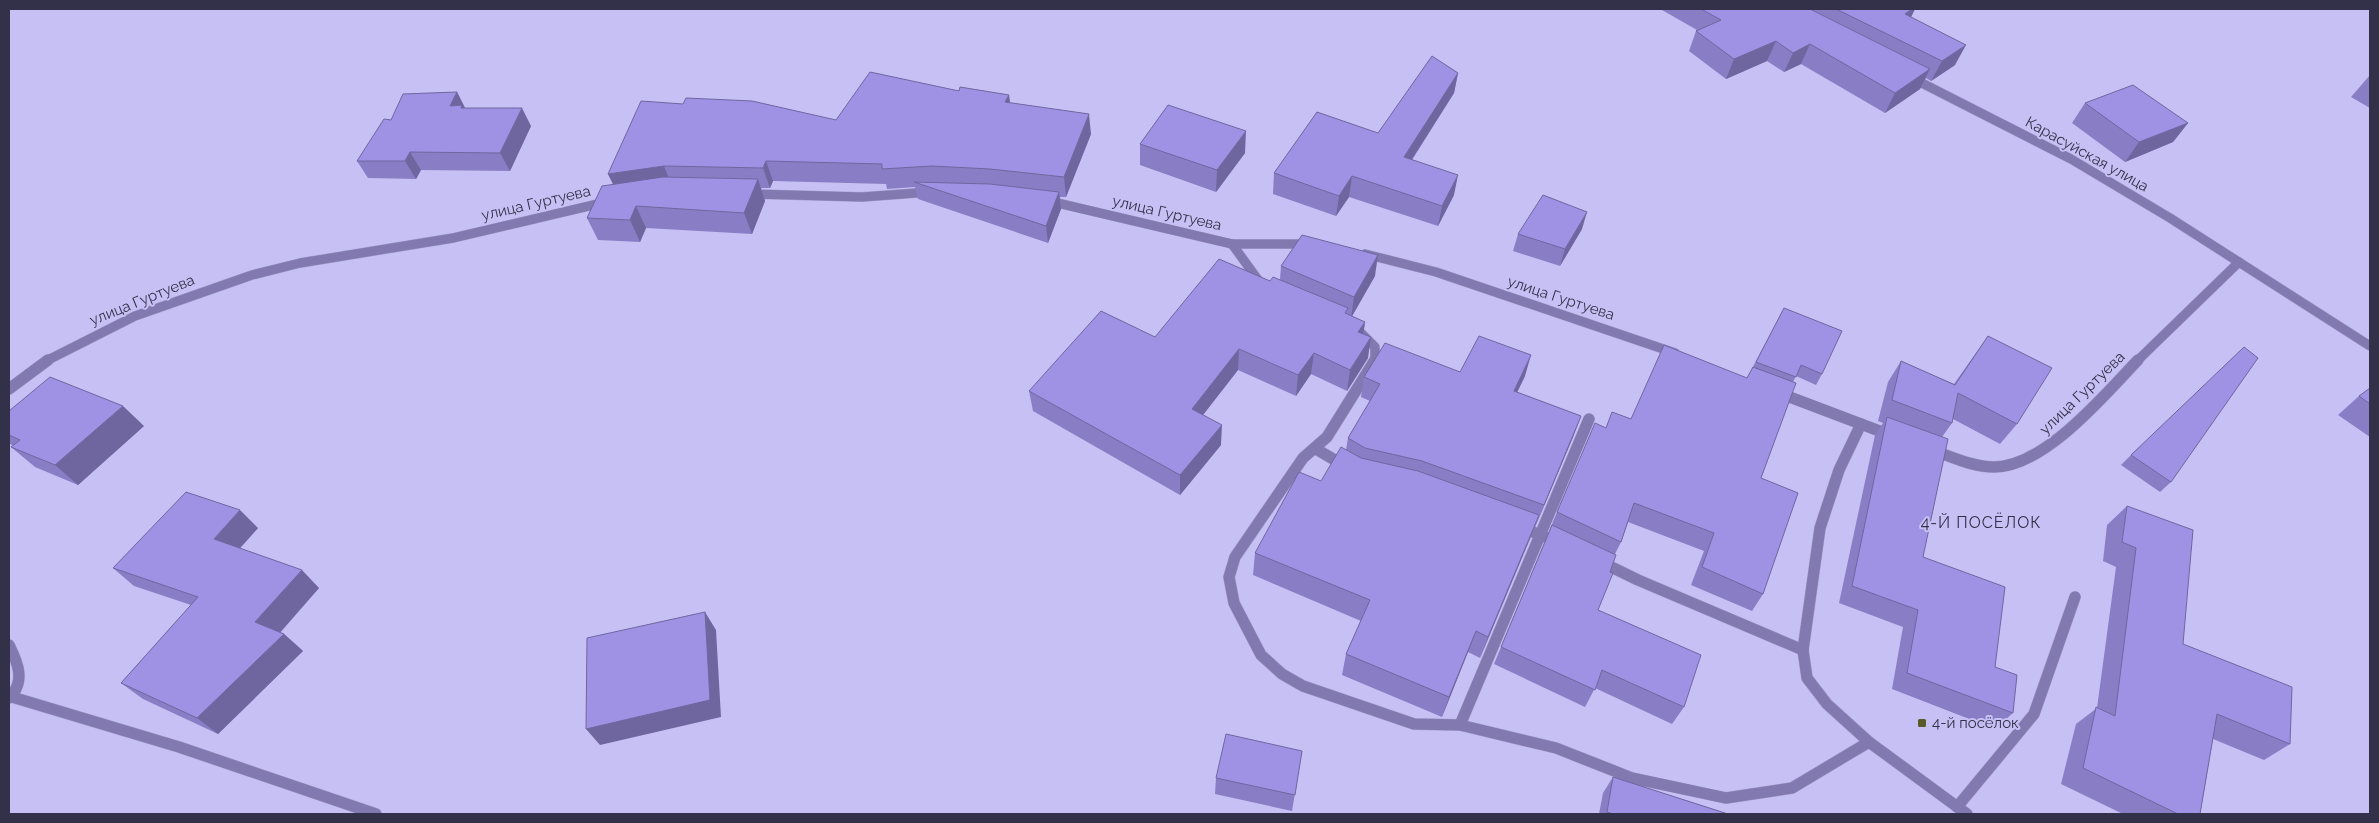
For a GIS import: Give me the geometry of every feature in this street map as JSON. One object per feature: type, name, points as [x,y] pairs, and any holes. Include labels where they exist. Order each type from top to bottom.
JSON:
[{"type":"street","name":"Карасуйская улица","points":[[1907,75],[2071,159],[2170,218],[2370,346]]},
{"type":"street","points":[[735,193],[862,197],[936,192]]},
{"type":"street","name":"улица Гуртуева","points":[[9,389],[51,358],[134,316],[252,275],[300,263],[453,238],[615,200]]},
{"type":"street","name":"улица Гуртуева","points":[[1042,200],[1062,203],[1232,244],[1303,243],[1323,246]]},
{"type":"street","points":[[1232,244],[1265,288],[1273,292]]},
{"type":"street","name":"улица Гуртуева","points":[[1352,251],[1436,272],[1684,356]]},
{"type":"street","name":"улица Гуртуева","points":[[1923,447],[1984,466],[2005,466],[2039,454],[2077,422],[2192,306],[2239,262]]},
{"type":"street","points":[[1346,322],[1367,337],[1375,347],[1375,363],[1327,437],[1316,449],[1303,458],[1235,557],[1229,577],[1234,603],[1261,655],[1282,674],[1303,686],[1374,712],[1414,724],[1460,725],[1556,748],[1632,778],[1726,798],[1792,788],[1868,742]]},
{"type":"street","points":[[1768,388],[1896,437]]},
{"type":"street","points":[[1460,725],[1589,419]]},
{"type":"street","points":[[1861,424],[1839,470],[1820,528],[1803,650],[1807,678],[1827,704],[1868,742],[1962,811],[2034,714],[2075,597]]},
{"type":"street","points":[[1316,449],[1352,470]]},
{"type":"street","points":[[1513,524],[1567,546]]},
{"type":"street","points":[[1585,554],[1638,580],[1803,650]]},
{"type":"street","points":[[9,645],[19,666],[20,680],[10,698],[179,747],[376,814]]},
{"type":"building","points":[[1701,9],[1810,9],[1930,69],[1895,93],[1810,44],[1793,53],[1776,41],[1734,59],[1696,31],[1721,20]]},
{"type":"building","points":[[1836,9],[1912,9],[1905,14],[1966,45],[1942,61]]},
{"type":"building","points":[[1432,56],[1458,73],[1404,157],[1458,175],[1442,206],[1352,176],[1339,196],[1274,173],[1317,112],[1378,133]]},
{"type":"building","points":[[870,72],[959,91],[960,87],[1009,95],[1005,102],[1089,114],[1064,177],[990,169],[932,166],[882,169],[882,164],[766,161],[763,168],[664,166],[608,174],[641,101],[683,104],[686,98],[752,101],[836,120]]},
{"type":"building","points":[[2133,85],[2188,123],[2139,142],[2085,103]]},
{"type":"building","points":[[457,92],[450,106],[462,105],[461,108],[522,108],[500,153],[410,152],[405,161],[357,161],[384,119],[391,120],[403,94]]},
{"type":"building","points":[[1168,105],[1246,131],[1217,170],[1140,144]]},
{"type":"building","points":[[663,177],[758,179],[744,213],[636,206],[630,220],[587,218],[602,186]]},
{"type":"building","points":[[914,182],[990,184],[1059,192],[1046,226]]},
{"type":"building","points":[[1543,195],[1587,212],[1565,249],[1518,234]]},
{"type":"building","points":[[1302,235],[1378,255],[1354,297],[1281,266]]},
{"type":"building","points":[[1219,259],[1270,281],[1273,277],[1348,308],[1345,313],[1365,322],[1358,332],[1371,337],[1350,370],[1314,353],[1298,375],[1239,349],[1192,409],[1222,425],[1180,475],[1029,391],[1101,311],[1155,337]]},
{"type":"building","points":[[1784,308],[1842,331],[1822,374],[1801,365],[1796,377],[1756,362]]},
{"type":"building","points":[[1479,336],[1531,355],[1514,391],[1581,416],[1544,505],[1422,461],[1365,448],[1348,438],[1380,384],[1364,377],[1385,343],[1460,372]]},
{"type":"building","points":[[1988,336],[2052,368],[2017,424],[1958,393],[1952,423],[1892,400],[1901,361],[1955,385]]},
{"type":"building","points":[[1664,345],[1747,378],[1753,367],[1796,383],[1761,478],[1798,493],[1763,594],[1702,567],[1714,533],[1634,503],[1621,542],[1557,512],[1595,423],[1606,428],[1612,412],[1631,419]]},
{"type":"building","points":[[2244,347],[2258,358],[2171,482],[2131,455]]},
{"type":"building","points":[[50,377],[123,406],[55,465],[11,447],[20,440],[9,435],[9,411]]},
{"type":"building","points":[[2370,388],[2370,404],[2359,396]]},
{"type":"building","points":[[1887,417],[1948,439],[1923,557],[2005,587],[1995,667],[2017,675],[2013,713],[1907,673],[1918,610],[1852,586]]},
{"type":"building","points":[[1341,447],[1361,458],[1418,471],[1539,515],[1488,637],[1476,631],[1449,697],[1346,654],[1370,600],[1255,553],[1299,472],[1321,481]]},
{"type":"building","points":[[186,492],[240,510],[214,539],[302,570],[255,622],[284,634],[197,718],[121,683],[198,597],[113,568]]},
{"type":"building","points":[[2127,506],[2193,530],[2183,644],[2292,687],[2290,744],[2217,714],[2200,814],[2178,814],[2083,768],[2096,707],[2115,716],[2136,548],[2122,542]]},
{"type":"building","points":[[1552,525],[1616,555],[1610,572],[1613,573],[1598,610],[1701,655],[1684,707],[1602,670],[1595,690],[1501,647]]},
{"type":"building","points":[[705,612],[710,700],[586,729],[587,638]]},
{"type":"building","points":[[1226,734],[1302,751],[1295,795],[1216,778]]},
{"type":"building","points":[[1613,777],[1728,814],[1613,814],[1607,812]]},
{"type":"place","name":"4-й посёлок","points":[[1922,723]]},
{"type":"district","name":"4-Й ПОСЁЛОК","points":[[1981,522]]}]
